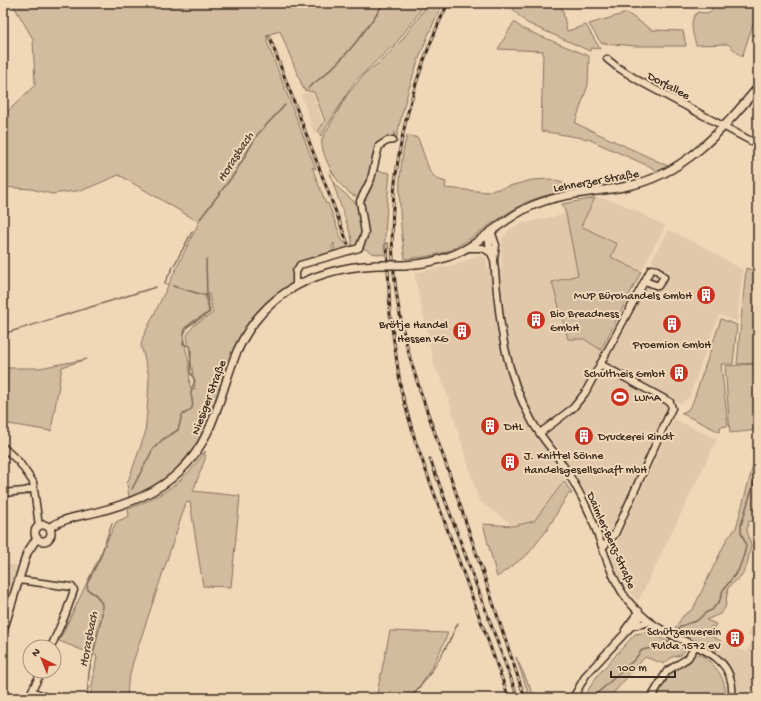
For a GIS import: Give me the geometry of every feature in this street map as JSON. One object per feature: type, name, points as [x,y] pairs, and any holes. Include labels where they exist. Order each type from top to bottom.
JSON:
[{"type":"main road","name":"Lehnerzer Straße","points":[[404,264],[431,261],[467,248],[518,212],[550,199],[639,184],[660,176],[690,158],[723,126],[758,86]]},
{"type":"main road","name":"Niesiger Straße","points":[[3,631],[27,553],[38,538],[42,540],[48,538],[50,533],[49,528],[65,520],[110,508],[142,497],[167,483],[180,472],[197,452],[207,435],[234,360],[247,333],[269,305],[296,285],[310,278],[337,269],[404,264]]},
{"type":"main road","points":[[38,538],[35,532],[39,526],[43,525],[49,528]]},
{"type":"street","name":"Dorfallee","points":[[607,59],[641,82],[723,126]]},
{"type":"street","points":[[723,126],[751,142]]},
{"type":"street","points":[[296,285],[296,272],[300,265],[359,248],[362,244],[365,233],[360,201],[371,180],[379,146],[387,140],[393,140]]},
{"type":"street","name":"Daimler-Benz-Straße","points":[[489,233],[491,253],[494,260]]},
{"type":"street","name":"Daimler-Benz-Straße","points":[[489,233],[496,245],[494,260],[504,350],[521,398],[540,433],[572,479],[588,511],[619,586],[630,603],[650,622],[670,634],[713,654],[725,668],[732,686],[732,698]]},
{"type":"street","points":[[467,248],[483,248],[491,253]]},
{"type":"street","points":[[540,433],[578,403],[585,393],[645,281]]},
{"type":"street","points":[[600,364],[670,402],[672,408],[615,534],[603,547]]},
{"type":"street","points":[[3,447],[15,457],[26,471],[34,488],[39,526]]},
{"type":"street","points":[[3,493],[24,491],[34,488]]},
{"type":"street","points":[[19,580],[72,587],[74,590],[74,594],[55,639]]},
{"type":"street","points":[[758,610],[758,619]]},
{"type":"street","points":[[573,698],[586,675],[623,633],[632,626],[640,613]]},
{"type":"street","points":[[623,633],[630,620],[640,613]]},
{"type":"street","points":[[632,626],[650,622]]},
{"type":"street","points":[[651,698],[667,671],[688,658],[696,645]]},
{"type":"street","points":[[28,698],[38,679]]},
{"type":"street","points":[[32,691],[48,698]]},
{"type":"shaded area","points":[[16,3],[426,3],[398,41],[355,81],[321,136],[318,131],[325,121],[314,92],[304,90],[280,31],[267,35],[267,42],[316,169],[312,167],[342,240],[349,247],[352,245],[352,239],[329,171],[336,186],[358,205],[363,232],[355,247],[335,253],[334,243],[332,246],[333,252],[310,258],[294,267],[294,283],[277,294],[262,307],[249,322],[239,339],[231,356],[209,424],[192,451],[171,474],[144,491],[129,497],[127,484],[145,434],[149,376],[141,345],[143,337],[199,222],[119,175],[83,190],[52,194],[31,189],[3,187],[3,116],[35,85],[33,39],[14,6]],"holes":[[[205,294],[209,294],[213,313],[194,325],[187,335],[195,389],[190,387],[189,363],[183,336],[190,323],[209,312]]]},
{"type":"shaded area","points":[[429,3],[443,3],[421,54],[409,88],[396,141],[393,141],[395,132],[392,139],[376,143],[377,145],[374,148],[369,180],[359,197],[352,195],[339,182],[328,164],[322,146],[322,139],[347,95],[364,74],[380,62],[402,40]]},
{"type":"shaded area","points":[[510,3],[561,3],[567,31],[586,25],[600,49],[591,48],[590,51],[527,23],[516,13]]},
{"type":"shaded area","points":[[715,3],[758,3],[758,9],[742,57],[728,44],[696,45],[692,27],[693,19],[698,12],[709,12]]},
{"type":"shaded area","points":[[627,13],[652,30],[683,31],[686,46],[636,46],[601,43],[589,24]]},
{"type":"shaded area","points":[[514,22],[523,29],[589,56],[588,85],[575,123],[668,166],[657,172],[653,168],[588,139],[541,131],[543,51],[498,49]]},
{"type":"shaded area","points":[[312,91],[323,122],[314,134],[301,94]]},
{"type":"shaded area","points":[[407,135],[418,138],[430,172],[437,179],[446,182],[445,188],[487,192],[532,180],[550,179],[581,189],[546,196],[527,202],[506,214],[466,241],[445,252],[425,257],[405,259],[400,213],[400,181],[401,166]]},
{"type":"shaded area","points":[[374,170],[390,173],[384,255],[372,253],[362,247],[362,204],[370,190]]},
{"type":"shaded area","points":[[595,198],[620,203],[665,226],[641,272],[611,257],[617,244],[581,226]]},
{"type":"shaded area","points":[[595,198],[581,226],[617,244],[611,257],[641,272],[601,350],[584,339],[568,339],[552,282],[578,275],[566,214],[562,204]]},
{"type":"shaded area","points":[[566,214],[578,276],[584,339],[609,355],[655,267],[652,259],[669,230],[702,246],[743,270],[737,321],[719,315],[689,397],[681,404],[673,400],[613,529],[603,539],[589,502],[576,478],[565,478],[534,521],[514,526],[479,501],[448,397],[441,378],[435,368],[414,273],[453,265],[480,255],[486,258],[488,269],[501,269],[502,239],[509,230],[519,224]]},
{"type":"shaded area","points":[[746,268],[758,272],[758,363],[737,364]]},
{"type":"shaded area","points":[[721,319],[737,325],[733,364],[721,364],[728,426],[720,427],[720,432],[681,413],[688,410],[693,402]]},
{"type":"shaded area","points":[[87,359],[62,367],[51,431],[3,423],[3,368],[39,368]]},
{"type":"shaded area","points":[[758,364],[758,430],[730,433],[725,366]]},
{"type":"shaded area","points":[[674,419],[717,439],[638,602],[622,582],[610,556]]},
{"type":"shaded area","points":[[205,451],[205,459],[193,491],[240,496],[231,587],[203,586],[190,502],[186,503],[133,662],[128,683],[127,698],[90,698],[97,656],[62,642],[62,639],[60,639],[116,522],[129,516],[128,509],[152,499],[172,487],[181,480]]},
{"type":"shaded area","points":[[758,453],[758,523],[749,521],[747,530],[751,546],[747,565],[742,575],[728,588],[725,608],[720,614],[706,620],[716,624],[714,628],[711,626],[708,634],[721,641],[716,652],[688,638],[672,633],[683,616],[693,609],[727,539],[736,528],[756,455]]},
{"type":"shaded area","points":[[564,481],[572,494],[568,494],[547,530],[528,554],[497,577],[483,524],[514,526],[534,521]]},
{"type":"shaded area","points":[[3,563],[18,566],[3,617]]},
{"type":"shaded area","points":[[753,623],[758,625],[758,698],[752,698],[736,690],[729,666],[716,652],[721,641],[747,652],[753,639],[755,640],[756,638],[747,635]]},
{"type":"shaded area","points":[[390,631],[448,633],[426,676],[409,698],[376,698]]},
{"type":"shaded area","points":[[648,632],[685,650],[681,655],[672,657],[664,664],[645,657],[609,698],[583,698],[597,676],[635,634]]},
{"type":"shaded area","points":[[694,652],[707,660],[718,670],[724,683],[726,698],[656,698],[672,671],[690,662]]},
{"type":"shaded area","points":[[516,657],[535,698],[530,698]]},
{"type":"waterway","name":"Horasbach","points":[[308,88],[332,69],[350,49],[384,3]]},
{"type":"waterway","name":"Horasbach","points":[[200,219],[235,173],[257,135],[285,105]]},
{"type":"waterway","name":"Horasbach","points":[[167,284],[164,284],[192,232]]},
{"type":"waterway","points":[[206,259],[207,296]]},
{"type":"waterway","name":"Horasbach","points":[[132,489],[153,449],[162,440],[178,430],[182,415],[190,411],[193,405],[191,392],[195,381],[190,372],[191,349],[190,346],[183,344],[185,328],[210,312],[207,296],[173,286]]},
{"type":"waterway","points":[[3,334],[156,287]]},
{"type":"waterway","points":[[674,635],[681,626],[698,620],[707,612],[712,610],[720,600],[723,590],[738,571],[746,545],[741,532],[741,525],[758,469]]},
{"type":"waterway","name":"Horasbach","points":[[87,698],[89,672],[102,615],[102,604],[96,595],[88,590],[87,584],[100,558],[112,523]]},
{"type":"waterway","points":[[411,698],[425,681],[437,662],[458,623]]},
{"type":"waterway","points":[[592,698],[634,660],[642,650],[665,645],[672,638]]},
{"type":"railway","points":[[448,3],[431,41],[417,80],[406,120],[398,160],[393,201],[392,242],[395,284],[402,325],[418,384],[525,698]]},
{"type":"railway","points":[[269,36],[348,244]]},
{"type":"railway","points":[[387,244],[390,314],[401,390],[415,440],[509,698]]},
{"type":"railway","points":[[430,459],[518,698]]},
{"type":"place","name":"MUP Bürohandels GmbH","points":[[706,295]]},
{"type":"place","name":"Bio Breadness GmbH","points":[[536,320]]},
{"type":"place","name":"Proemion GmbH","points":[[672,324]]},
{"type":"place","name":"Brötje Handel Hessen KG","points":[[462,331]]},
{"type":"place","name":"Schultheis GmbH","points":[[679,373]]},
{"type":"place","name":"LUMA","points":[[620,397]]},
{"type":"place","name":"DHL","points":[[490,426]]},
{"type":"place","name":"Druckerei Rindt","points":[[584,436]]},
{"type":"place","name":"J. Knittel Söhne Handelsgesellschaft mbH","points":[[510,462]]},
{"type":"place","name":"Schützenverein Fulda 1572 eV","points":[[735,638]]}]
